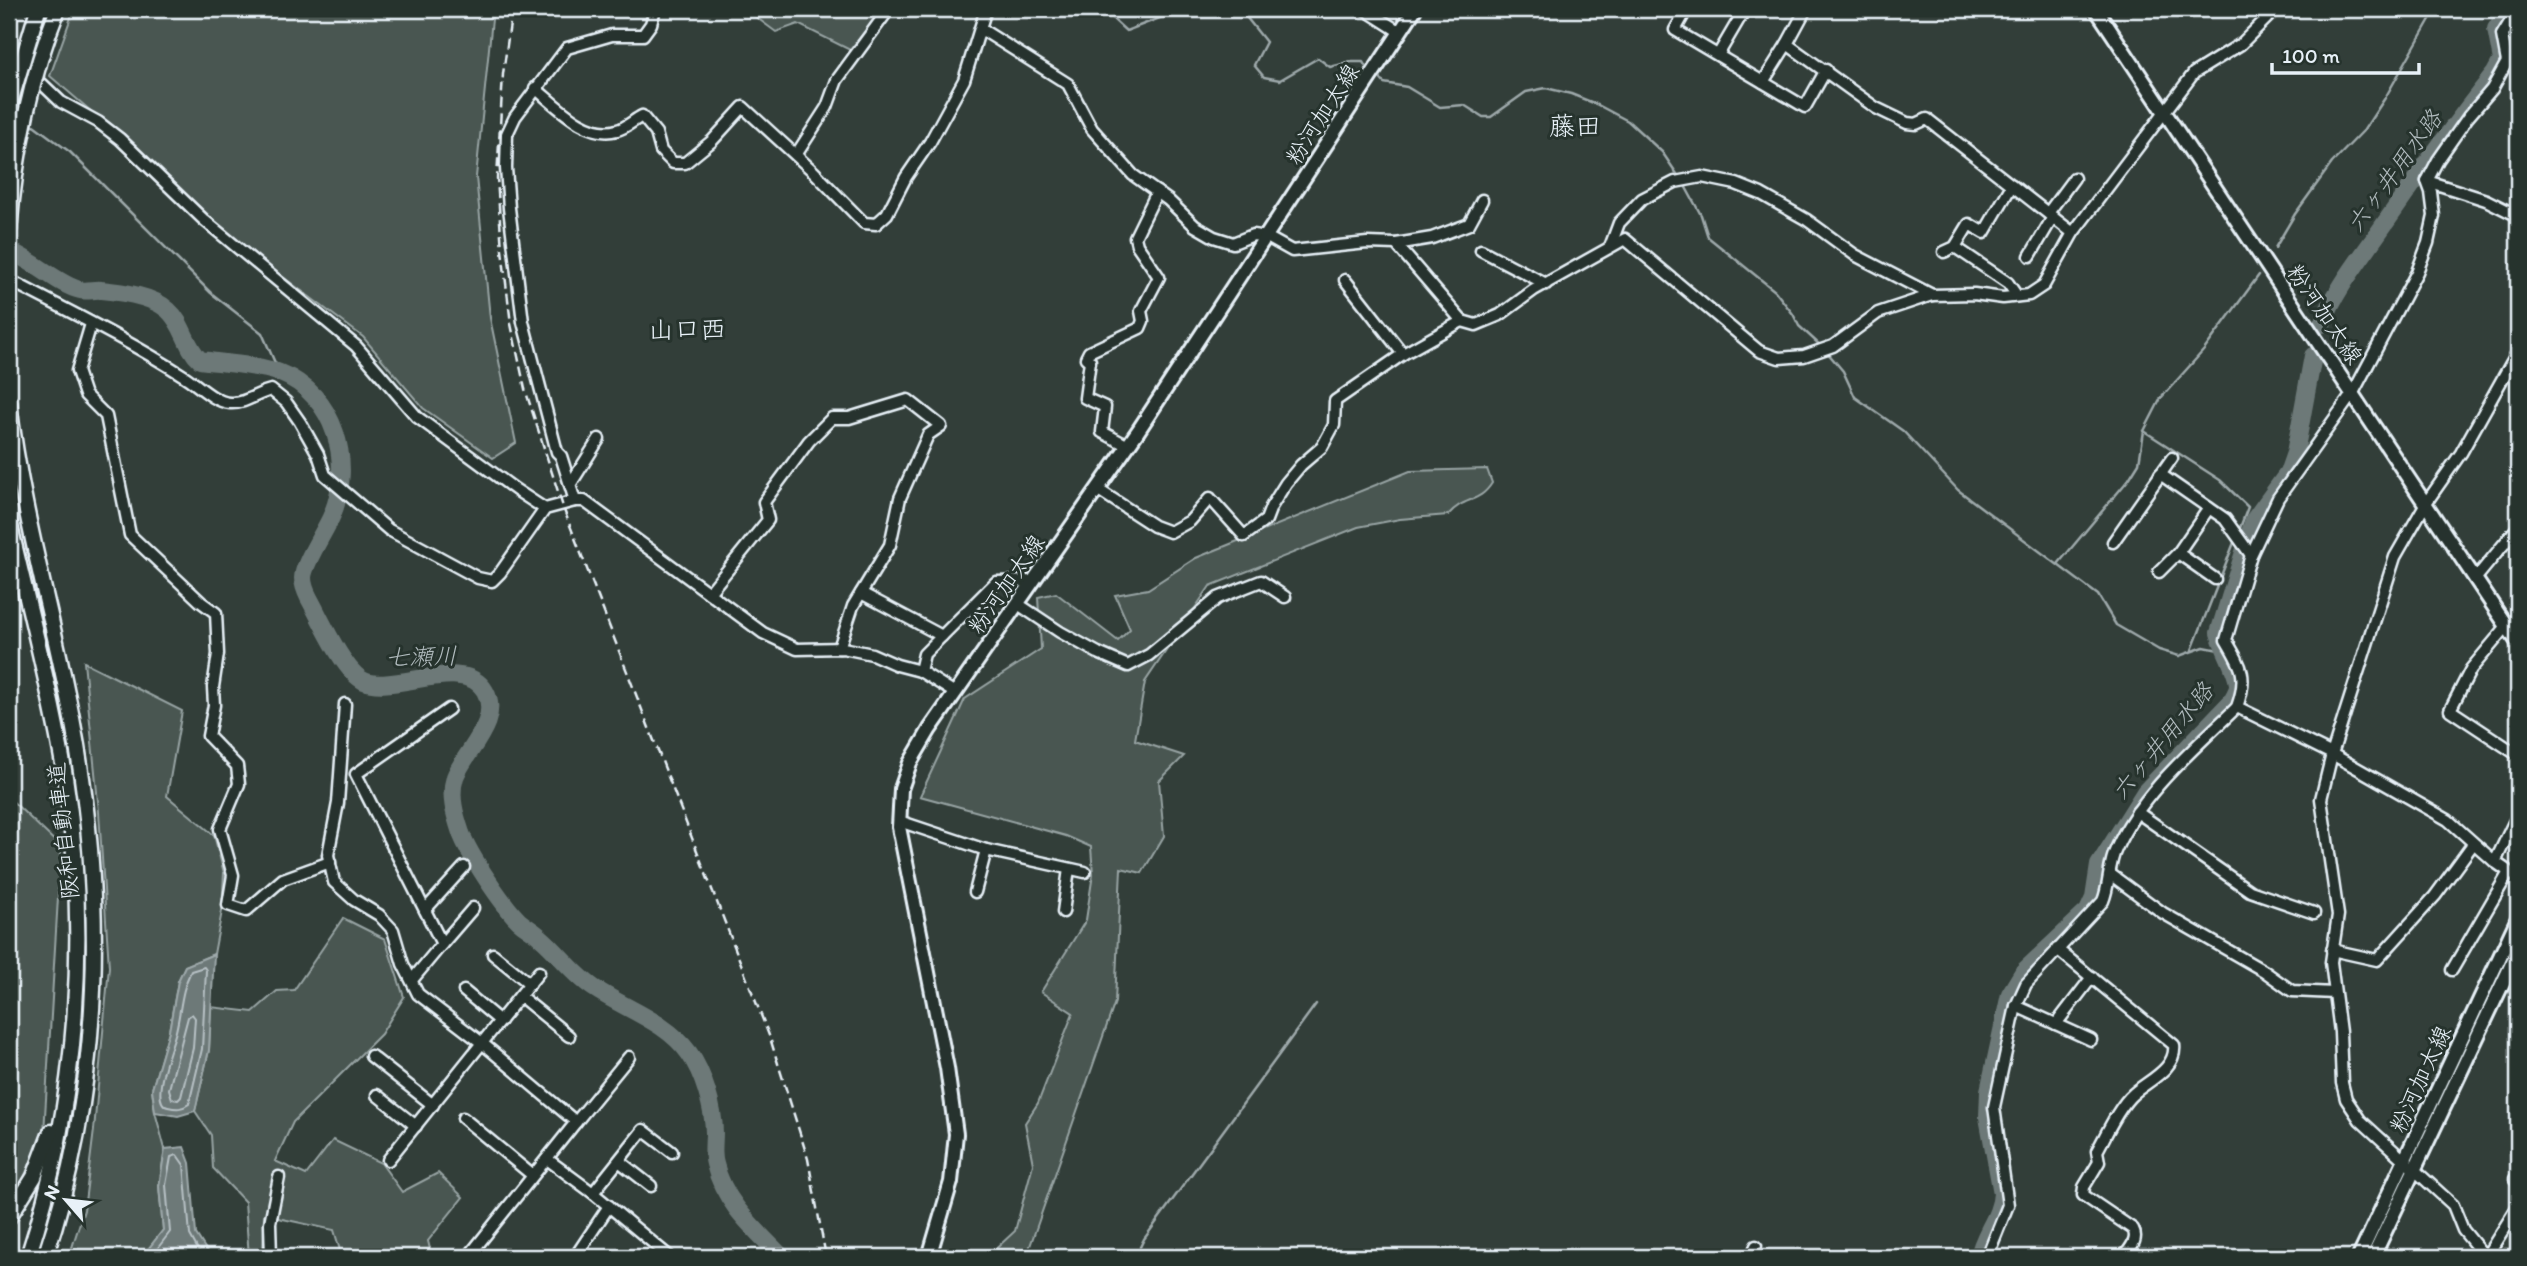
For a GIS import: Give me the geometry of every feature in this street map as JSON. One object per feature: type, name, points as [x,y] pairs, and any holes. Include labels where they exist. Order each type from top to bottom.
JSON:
[{"type":"highway","points":[[9,106],[38,9]]},
{"type":"highway","points":[[9,231],[26,116],[58,9]]},
{"type":"highway","name":"阪和自動車道","points":[[9,402],[15,460],[72,717],[88,822],[93,878],[94,950],[90,1028],[76,1136],[45,1257]]},
{"type":"highway","name":"阪和自動車道","points":[[9,522],[64,770],[76,885],[76,962],[67,1079],[48,1185],[28,1257]]},
{"type":"highway","points":[[9,1217],[34,1177],[54,1123],[69,1014],[76,885]]},
{"type":"highway","points":[[55,1257],[70,1194],[76,1136]]},
{"type":"main road","name":"粉河加太線","points":[[929,1257],[951,1182],[956,1134],[947,1069],[900,821],[901,789],[910,763],[930,729],[1128,446],[1415,9]]},
{"type":"main road","name":"粉河加太線","points":[[2096,9],[2518,643]]},
{"type":"main road","name":"粉河加太線","points":[[2373,1257],[2410,1165],[2518,918]]},
{"type":"main road","name":"粉河加太線","points":[[2359,1257],[2410,1165],[2518,951]]},
{"type":"street","points":[[575,501],[561,456],[556,452],[523,323],[509,208],[507,134],[514,117],[567,48],[611,34],[643,34],[651,24],[655,9]]},
{"type":"street","points":[[796,155],[827,107],[837,80],[889,9]]},
{"type":"street","points":[[535,88],[573,118],[597,132],[619,130],[642,116],[656,133],[661,151],[673,163],[685,163],[712,141],[743,107],[864,223],[876,224],[887,214],[964,80],[986,9]]},
{"type":"street","points":[[1364,9],[1399,32]]},
{"type":"street","points":[[1688,9],[1675,30],[1805,107],[1826,70]]},
{"type":"street","points":[[1718,55],[1745,9]]},
{"type":"street","points":[[1763,82],[1806,9]]},
{"type":"street","points":[[1396,244],[1462,321],[1476,325],[1500,315],[1546,284],[1625,239],[1759,351],[1779,358],[1794,358],[1833,346],[1878,313],[1932,295],[1974,294],[2003,298],[2029,295],[2045,285],[2073,233],[2193,73],[2241,44],[2276,9]]},
{"type":"street","points":[[1987,1257],[2008,1205],[1994,1107],[2016,1006],[2025,984],[2103,901],[2108,890],[2114,852],[2137,812],[2196,747],[2237,707],[2244,687],[2244,676],[2227,640],[2251,555],[2278,498],[2353,393],[2417,272],[2428,243],[2434,216],[2427,181],[2468,117],[2492,89],[2507,62],[2502,35],[2518,9]]},
{"type":"street","points":[[981,29],[1068,84],[1092,129],[1133,175],[1157,192],[1195,226],[1214,237],[1233,243],[1253,235],[1267,237],[1292,251],[1367,243],[1396,244],[1432,237],[1469,223],[1482,200]]},
{"type":"street","points":[[1787,44],[1876,108],[1907,123],[1916,124],[1927,119],[2073,233]]},
{"type":"street","points":[[9,48],[14,57],[61,102],[98,122],[120,139],[204,220],[356,346],[417,417],[545,509]]},
{"type":"street","points":[[1610,247],[1619,223],[1642,200],[1675,182],[1702,177],[1724,181],[1761,194],[1807,219],[1855,255],[1932,295]]},
{"type":"street","points":[[2030,256],[2050,215],[2074,178]]},
{"type":"street","points":[[2427,181],[2486,200],[2518,216]]},
{"type":"street","points":[[1944,252],[1955,247],[1969,224],[1984,233],[2012,186]]},
{"type":"street","points":[[1128,446],[1102,432],[1105,407],[1085,398],[1090,362],[1086,358],[1089,352],[1140,328],[1143,321],[1141,310],[1157,284],[1158,277],[1135,237],[1157,192]]},
{"type":"street","points":[[1955,247],[2008,283],[2017,296]]},
{"type":"street","points":[[1481,250],[1546,284]]},
{"type":"street","points":[[9,280],[128,342],[187,377],[206,392],[229,403],[250,400],[262,391],[271,390],[286,402],[300,422],[318,454],[325,475],[389,530],[478,578],[492,582],[545,509],[583,501],[763,634],[797,649],[839,648],[872,654],[920,671],[956,693]]},
{"type":"street","points":[[1345,280],[1403,354]]},
{"type":"street","points":[[1097,489],[1154,527],[1170,532],[1190,521],[1210,498],[1244,536],[1266,520],[1286,483],[1301,465],[1322,447],[1334,425],[1335,401],[1403,354],[1462,321]]},
{"type":"street","points":[[92,324],[77,371],[85,395],[106,416],[130,536],[201,602],[216,612],[218,654],[213,687],[214,705],[208,736],[237,766],[239,784],[220,829],[233,875],[228,905],[246,911],[283,879],[330,862]]},
{"type":"street","points":[[2518,351],[2461,453],[2426,503],[2395,557],[2332,754],[2321,799],[2338,915],[2331,962],[2340,1032],[2342,1083],[2346,1099],[2360,1120],[2453,1205],[2463,1230],[2485,1257],[2518,1206]]},
{"type":"street","points":[[709,593],[768,520],[764,502],[809,441],[832,418],[849,418],[908,400],[940,426],[928,435],[900,498],[890,545],[853,606],[839,648]]},
{"type":"street","points":[[570,485],[600,439]]},
{"type":"street","points":[[2113,542],[2172,457]]},
{"type":"street","points":[[2160,474],[2234,528],[2251,555]]},
{"type":"street","points":[[2159,572],[2178,553],[2209,508]]},
{"type":"street","points":[[2476,578],[2518,527]]},
{"type":"street","points":[[2178,553],[2215,579]]},
{"type":"street","points":[[920,671],[924,654],[996,582],[1034,580]]},
{"type":"street","points":[[1018,604],[1069,637],[1128,666],[1149,655],[1218,598],[1261,581],[1285,597]]},
{"type":"street","points":[[861,593],[942,636]]},
{"type":"street","points":[[2507,626],[2471,670],[2450,710],[2518,755]]},
{"type":"street","points":[[345,704],[338,803],[328,855],[334,882],[354,901],[379,915],[393,930],[403,964],[418,994],[576,1122]]},
{"type":"street","points":[[2237,707],[2332,754],[2448,820],[2473,844],[2514,875],[2452,970]]},
{"type":"street","points":[[442,944],[356,774],[449,709]]},
{"type":"street","points":[[2137,812],[2250,891],[2314,913]]},
{"type":"street","points":[[2495,862],[2518,814]]},
{"type":"street","points":[[900,821],[986,850],[1085,872]]},
{"type":"street","points":[[2332,950],[2377,960],[2435,896],[2473,844]]},
{"type":"street","points":[[975,892],[986,850]]},
{"type":"street","points":[[425,910],[464,867]]},
{"type":"street","points":[[1063,912],[1069,869]]},
{"type":"street","points":[[2110,874],[2163,913],[2264,971],[2291,991],[2334,993]]},
{"type":"street","points":[[412,980],[473,908]]},
{"type":"street","points":[[2057,949],[2175,1045],[2175,1051],[2163,1071],[2130,1096],[2096,1151],[2099,1163],[2084,1187],[2083,1195],[2133,1229],[2135,1242],[2124,1257]]},
{"type":"street","points":[[493,954],[530,984]]},
{"type":"street","points":[[388,1160],[539,972]]},
{"type":"street","points":[[2056,1024],[2092,977]]},
{"type":"street","points":[[464,991],[500,1021]]},
{"type":"street","points":[[520,996],[569,1036]]},
{"type":"street","points":[[2016,1006],[2091,1040]]},
{"type":"street","points":[[371,1056],[433,1105]]},
{"type":"street","points":[[468,1257],[628,1057]]},
{"type":"street","points":[[377,1095],[416,1126]]},
{"type":"street","points":[[463,1118],[533,1175]]},
{"type":"street","points":[[593,1193],[643,1130],[672,1152]]},
{"type":"street","points":[[547,1159],[670,1257]]},
{"type":"street","points":[[619,1161],[652,1186]]},
{"type":"street","points":[[271,1257],[270,1223],[279,1177]]},
{"type":"street","points":[[575,1257],[609,1206]]},
{"type":"street","points":[[1751,1257],[1756,1246]]},
{"type":"shaded area","points":[[74,9],[493,9],[476,177],[490,318],[516,443],[493,458],[423,408],[363,337],[211,223],[50,76]]},
{"type":"shaded area","points":[[745,9],[883,9],[850,50],[798,24],[776,32]]},
{"type":"shaded area","points":[[1487,469],[1492,483],[1487,490],[1448,515],[1400,519],[1358,527],[1210,586],[1145,682],[1135,740],[1184,756],[1159,781],[1164,836],[1142,873],[1121,868],[1115,1002],[1029,1249],[987,1257],[1015,1231],[1033,1164],[1025,1123],[1038,1103],[1073,1013],[1041,992],[1086,920],[1093,874],[1091,847],[1066,836],[920,796],[965,699],[1041,649],[1038,597],[1056,593],[1118,641],[1130,629],[1115,595],[1148,589],[1196,558],[1410,471]]},
{"type":"shaded area","points":[[84,662],[182,711],[167,796],[214,835],[224,873],[222,911],[214,954],[185,966],[178,981],[169,1031],[152,1089],[165,1149],[159,1186],[163,1230],[142,1257],[69,1257],[84,1210],[109,967],[99,812]]},
{"type":"shaded area","points":[[9,798],[61,847],[44,1133],[9,1206]]},
{"type":"shaded area","points":[[343,918],[385,939],[404,997],[381,1034],[293,1122],[275,1161],[306,1175],[333,1140],[381,1163],[402,1192],[438,1173],[463,1197],[428,1241],[432,1257],[342,1257],[334,1230],[264,1215],[263,1257],[249,1257],[245,1202],[213,1168],[211,1135],[195,1111],[209,1050],[211,1007],[253,1012],[277,991],[294,990]]},
{"type":"water","points":[[214,954],[209,1050],[195,1111],[178,1116],[155,1112],[152,1089],[169,1031],[178,981],[185,966]]},
{"type":"water","points":[[184,1147],[190,1163],[196,1234],[210,1256],[142,1257],[163,1230],[159,1186],[165,1149]]},
{"type":"waterway","points":[[1108,9],[1114,20],[1126,31],[1183,9]]},
{"type":"waterway","points":[[1242,9],[1266,42],[1254,65],[1264,77],[1280,80],[1318,58],[1330,67],[1363,62],[1367,69]]},
{"type":"waterway","points":[[2275,248],[2295,214],[2332,163],[2364,130],[2433,14],[2441,9]]},
{"type":"waterway","name":"六ヶ井用水路","points":[[2322,324],[2357,263],[2495,73],[2502,60],[2496,29],[2509,9]]},
{"type":"waterway","points":[[1379,77],[1384,83],[1407,87],[1440,107],[1464,105],[1483,117],[1491,117],[1526,92],[1546,88],[1571,94],[1628,121],[1662,152],[1679,177]]},
{"type":"waterway","points":[[31,123],[70,152],[211,293],[262,333],[279,372]]},
{"type":"waterway","points":[[1683,182],[1701,215],[1708,237],[1775,291],[1799,326],[1822,347]]},
{"type":"waterway","name":"七瀬川","points":[[9,251],[72,288],[127,294],[154,301],[173,316],[200,360],[272,370],[299,383],[314,397],[335,432],[340,453],[338,495],[332,515],[303,578],[307,593],[326,631],[348,667],[364,681],[377,684],[446,675],[462,676],[475,681],[485,691],[489,702],[486,725],[460,767],[453,784],[455,812],[471,854],[504,904],[519,921],[547,943],[586,982],[669,1032],[689,1053],[699,1070],[710,1102],[714,1123],[714,1156],[719,1178],[742,1215],[782,1257]]},
{"type":"waterway","points":[[2058,564],[2129,479],[2139,463],[2144,431],[2161,398],[2204,350],[2259,275]]},
{"type":"waterway","points":[[1827,352],[1843,371],[1855,397],[1903,431],[1958,490],[2098,595],[2116,625],[2159,650],[2179,656],[2204,647],[2224,651]]},
{"type":"waterway","name":"六ヶ井用水路","points":[[1979,1257],[2001,1202],[2002,1193],[1988,1117],[1989,1091],[2010,994],[2024,971],[2088,911],[2094,898],[2099,865],[2145,792],[2231,702],[2236,693],[2238,682],[2219,633],[2254,520],[2288,473],[2295,453],[2313,356]]},
{"type":"waterway","points":[[2144,431],[2220,480],[2248,507],[2238,533]]},
{"type":"waterway","points":[[2192,650],[2235,540]]},
{"type":"waterway","points":[[1140,1257],[1140,1247],[1144,1239],[1316,1004]]},
{"type":"railway","points":[[512,9],[503,74],[497,178],[511,324],[525,389],[564,510],[770,1038],[808,1159],[826,1257]]},
{"type":"district","name":"藤田","points":[[1575,126]]},
{"type":"district","name":"山口西","points":[[687,329]]}]
